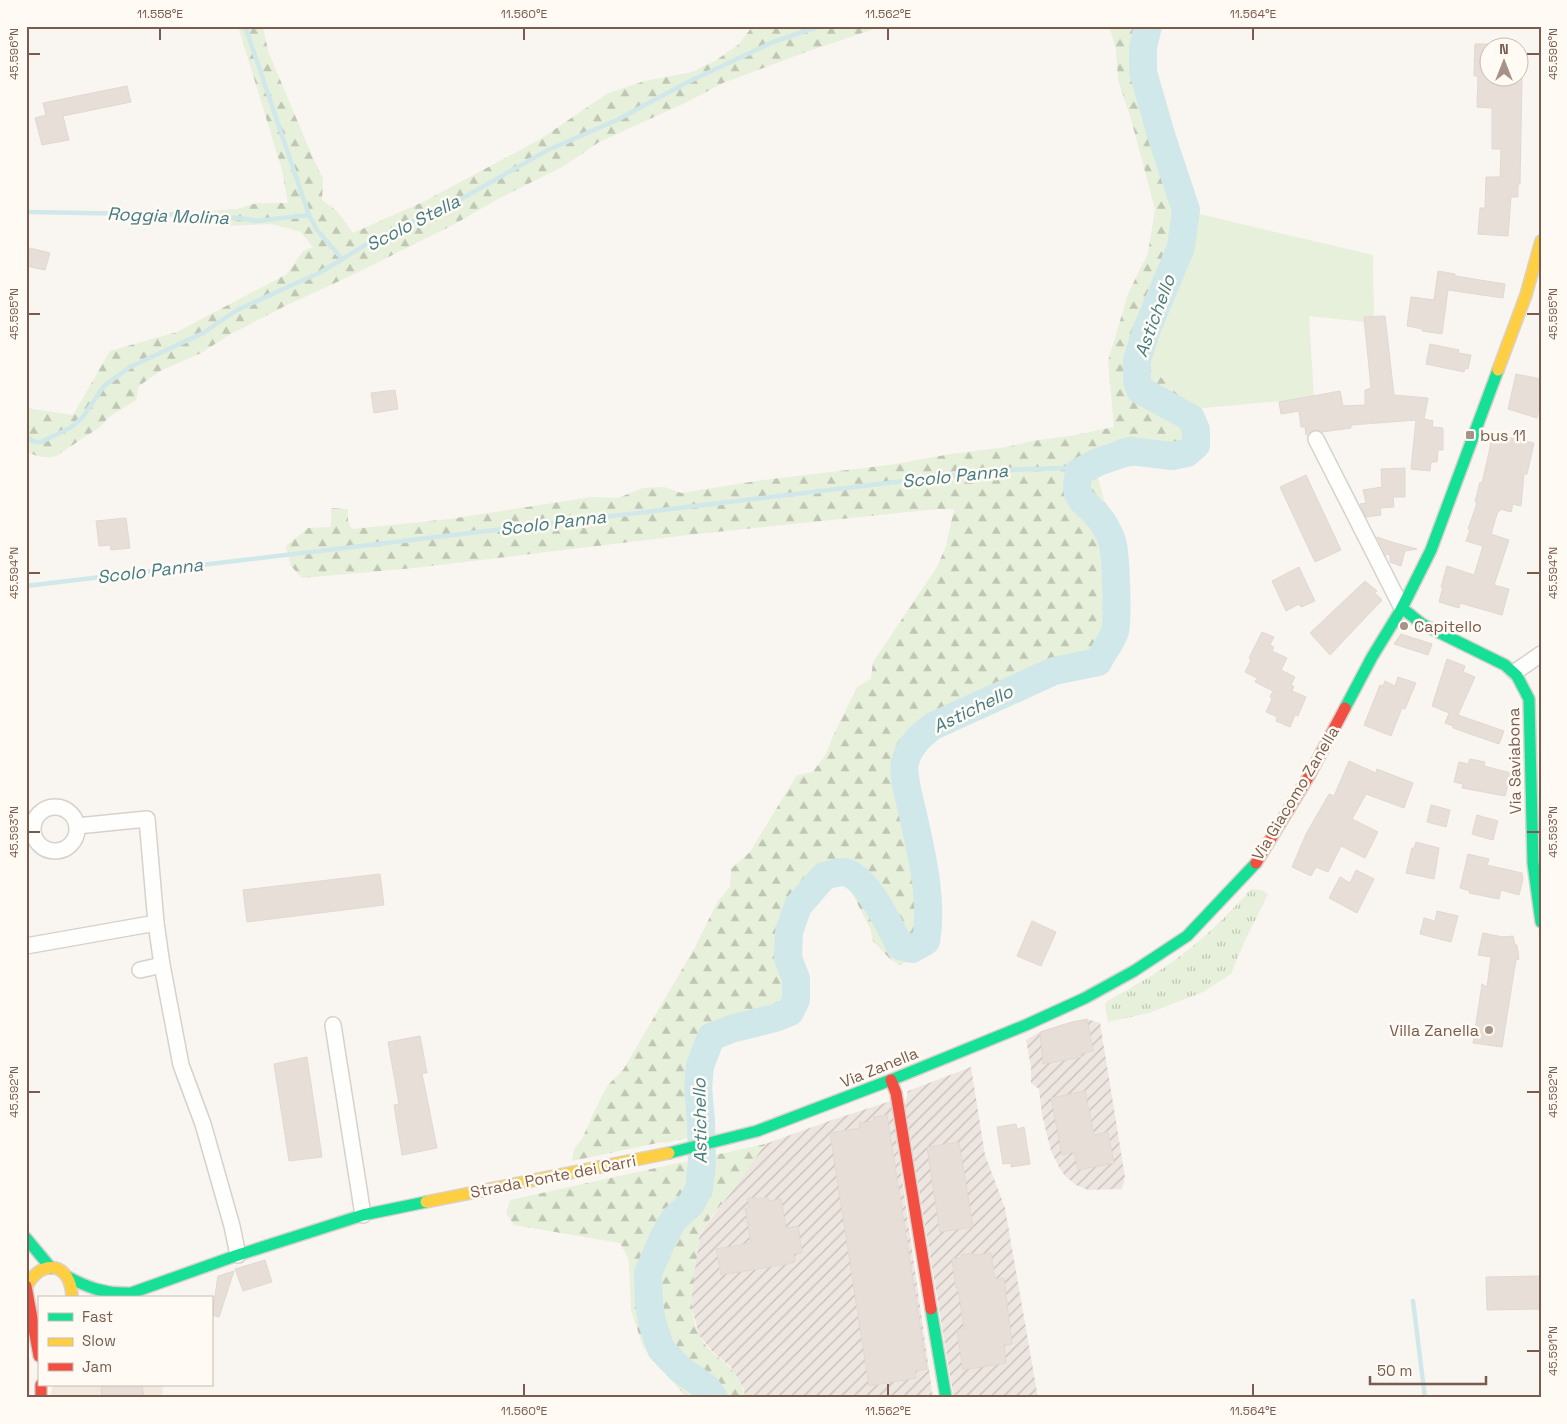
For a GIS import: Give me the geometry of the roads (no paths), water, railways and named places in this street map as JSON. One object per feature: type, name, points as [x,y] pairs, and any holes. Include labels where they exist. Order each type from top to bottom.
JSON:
[{"type":"street","name":"Via Giacomo Zanella","points":[[1026,1025],[1085,998],[1134,972],[1187,936],[1258,861],[1309,776],[1372,657],[1402,608],[1431,550],[1526,295],[1541,241]]},
{"type":"street","points":[[1316,439],[1402,608],[1422,624],[1482,652],[1515,672],[1541,654]]},
{"type":"street","name":"Via Saviabona","points":[[1515,672],[1522,682],[1529,699],[1536,829],[1533,863],[1541,922]]},
{"type":"street","points":[[77,826],[147,820],[156,923],[180,1065],[202,1124],[232,1226],[238,1255]]},
{"type":"street","points":[[26,946],[156,923]]},
{"type":"street","points":[[140,970],[162,965]]},
{"type":"street","points":[[333,1025],[363,1215]]},
{"type":"street","name":"Via Zanella","points":[[742,1135],[799,1116],[1026,1025]]},
{"type":"street","points":[[891,1080],[896,1093],[946,1398]]},
{"type":"street","name":"Strada Ponte dei Carri","points":[[51,1268],[58,1269],[82,1284],[113,1295],[122,1296],[238,1255],[363,1215],[674,1152],[742,1135]]},
{"type":"street","points":[[26,1238],[51,1268]]},
{"type":"street","points":[[38,1344],[26,1287],[32,1275],[44,1268],[51,1268]]},
{"type":"street","points":[[68,1277],[73,1290],[72,1296]]},
{"type":"street","points":[[29,1302],[38,1310]]},
{"type":"waterway","points":[[245,26],[309,215],[317,230],[342,259]]},
{"type":"waterway","name":"Scolo Stella","points":[[26,437],[35,442],[41,442],[70,428],[82,418],[104,386],[130,367],[203,333],[237,310],[321,272],[372,241],[461,199],[548,150],[617,120],[686,83],[773,42],[820,26]]},
{"type":"waterway","name":"Astichello","points":[[714,1398],[707,1388],[680,1369],[661,1349],[652,1322],[648,1274],[663,1238],[674,1219],[691,1204],[699,1189],[702,1163],[698,1088],[700,1066],[711,1037],[731,1029],[775,1018],[790,1012],[796,1000],[796,979],[788,958],[789,932],[798,906],[824,876],[843,872],[852,875],[860,882],[869,891],[900,946],[912,949],[926,941],[928,926],[926,878],[904,767],[909,751],[919,738],[933,726],[1054,671],[1098,662],[1115,631],[1115,558],[1112,541],[1106,527],[1078,493],[1077,481],[1079,472],[1098,462],[1130,451],[1172,456],[1187,453],[1196,445],[1196,430],[1191,418],[1140,390],[1137,381],[1137,360],[1147,329],[1181,247],[1186,210],[1143,72],[1143,47],[1148,26]]},
{"type":"waterway","name":"Roggia Molina","points":[[26,212],[203,215],[256,221],[309,215]]},
{"type":"waterway","name":"Scolo Panna","points":[[26,586],[997,470],[1066,468],[1079,472]]},
{"type":"waterway","points":[[1413,1301],[1425,1398]]},
{"type":"place","name":"bus 11","points":[[1470,435]]},
{"type":"place","name":"Capitello","points":[[1404,626]]},
{"type":"place","name":"Villa Zanella","points":[[1489,1030]]}]
